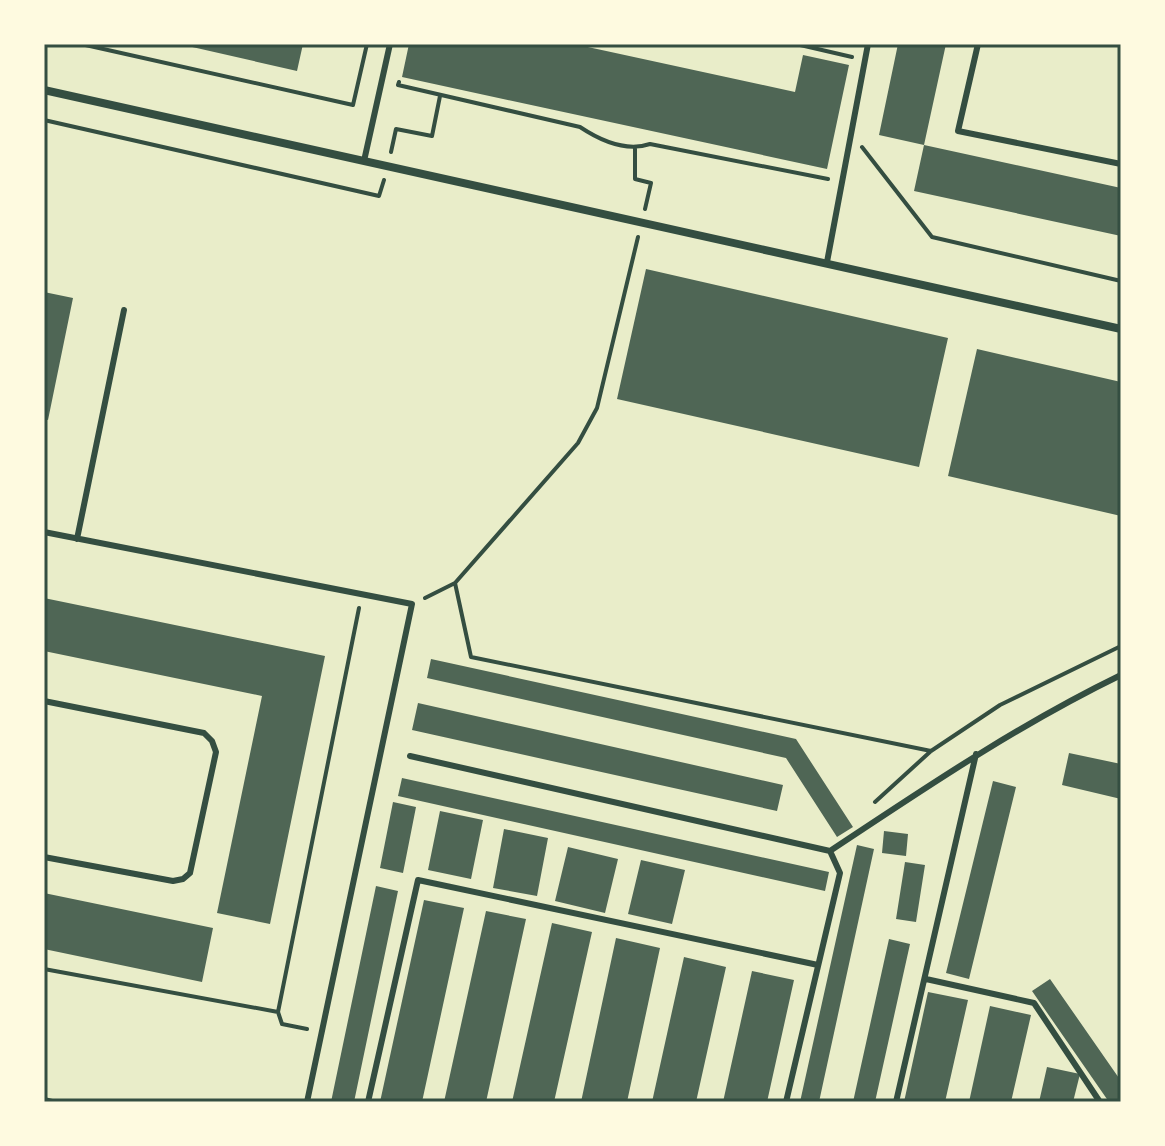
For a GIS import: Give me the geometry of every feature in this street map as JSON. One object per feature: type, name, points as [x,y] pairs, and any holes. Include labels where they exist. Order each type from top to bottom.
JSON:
[{"type":"street","points":[[44,90],[1121,329]]},
{"type":"lane","points":[[364,161],[390,44]]},
{"type":"lane","points":[[827,262],[868,44]]},
{"type":"lane","points":[[978,44],[958,131],[1121,164]]},
{"type":"lane","points":[[77,539],[124,310]]},
{"type":"lane","points":[[44,532],[412,604],[307,1102]]},
{"type":"lane","points":[[410,756],[830,851],[976,754],[1062,704],[1121,675]]},
{"type":"lane","points":[[44,701],[204,733],[212,741],[216,752],[190,873],[183,879],[173,881],[44,857]]},
{"type":"lane","points":[[896,1102],[976,754]]},
{"type":"lane","points":[[786,1102],[840,873],[830,851]]},
{"type":"lane","points":[[368,1102],[418,880],[818,965]]},
{"type":"lane","points":[[926,979],[1034,1003],[1100,1102]]},
{"type":"lane","points":[[44,1100],[52,1102]]},
{"type":"path","points":[[81,44],[353,105],[367,44]]},
{"type":"path","points":[[796,44],[856,57]]},
{"type":"path","points":[[401,71],[398,85],[580,127],[595,138],[635,149],[650,144],[830,180],[832,166]]},
{"type":"path","points":[[852,134],[932,237],[1121,281]]},
{"type":"path","points":[[412,604],[455,583],[578,443],[597,408],[651,183],[635,179],[635,149]]},
{"type":"path","points":[[455,583],[471,657],[931,751]]},
{"type":"path","points":[[322,1032],[282,1024],[278,1012],[362,595]]},
{"type":"path","points":[[873,822],[870,807],[931,751],[1000,705],[1121,646]]},
{"type":"path","points":[[44,969],[278,1012]]},
{"type":"building","points":[[179,44],[303,44],[297,71]]},
{"type":"building","points":[[409,44],[574,44],[795,92],[803,55],[849,65],[827,169],[402,77]]},
{"type":"building","points":[[898,44],[946,44],[924,145],[879,135]]},
{"type":"building","points":[[924,145],[1121,188],[1121,236],[914,191]]},
{"type":"building","points":[[646,269],[948,338],[919,467],[617,399]]},
{"type":"building","points":[[44,292],[73,298],[48,420],[44,419]]},
{"type":"building","points":[[977,349],[1121,382],[1121,516],[948,476]]},
{"type":"building","points":[[44,598],[325,656],[270,924],[217,913],[262,696],[44,651]]},
{"type":"building","points":[[431,659],[796,739],[853,827],[837,837],[786,758],[427,678]]},
{"type":"building","points":[[418,703],[783,785],[777,811],[412,730]]},
{"type":"building","points":[[1069,753],[1121,764],[1121,799],[1062,785]]},
{"type":"building","points":[[402,778],[829,872],[825,891],[398,796]]},
{"type":"building","points":[[993,781],[1016,787],[969,979],[946,973]]},
{"type":"building","points":[[393,802],[416,807],[403,873],[380,868]]},
{"type":"building","points":[[440,811],[483,820],[471,879],[428,870]]},
{"type":"building","points":[[504,829],[548,838],[537,896],[493,888]]},
{"type":"building","points":[[884,831],[908,834],[906,856],[882,853]]},
{"type":"building","points":[[857,845],[874,849],[819,1102],[800,1102]]},
{"type":"building","points":[[568,847],[618,859],[605,913],[555,901]]},
{"type":"building","points":[[641,860],[685,870],[672,924],[628,914]]},
{"type":"building","points":[[905,862],[925,865],[916,922],[896,919]]},
{"type":"building","points":[[376,886],[398,891],[354,1102],[331,1102]]},
{"type":"building","points":[[44,893],[213,928],[202,982],[44,949]]},
{"type":"building","points":[[424,900],[464,908],[422,1102],[380,1102]]},
{"type":"building","points":[[486,911],[526,919],[486,1102],[444,1102]]},
{"type":"building","points":[[552,923],[592,932],[554,1102],[512,1102]]},
{"type":"building","points":[[616,938],[660,948],[627,1102],[581,1102]]},
{"type":"building","points":[[889,939],[910,944],[875,1102],[853,1102]]},
{"type":"building","points":[[684,957],[726,967],[696,1102],[652,1102]]},
{"type":"building","points":[[752,971],[794,980],[767,1102],[723,1102]]},
{"type":"building","points":[[1050,979],[1121,1081],[1121,1102],[1109,1102],[1032,991]]},
{"type":"building","points":[[928,992],[968,1000],[945,1102],[904,1102]]},
{"type":"building","points":[[990,1006],[1031,1015],[1011,1102],[969,1102]]},
{"type":"building","points":[[1047,1067],[1080,1074],[1073,1102],[1039,1102]]}]
